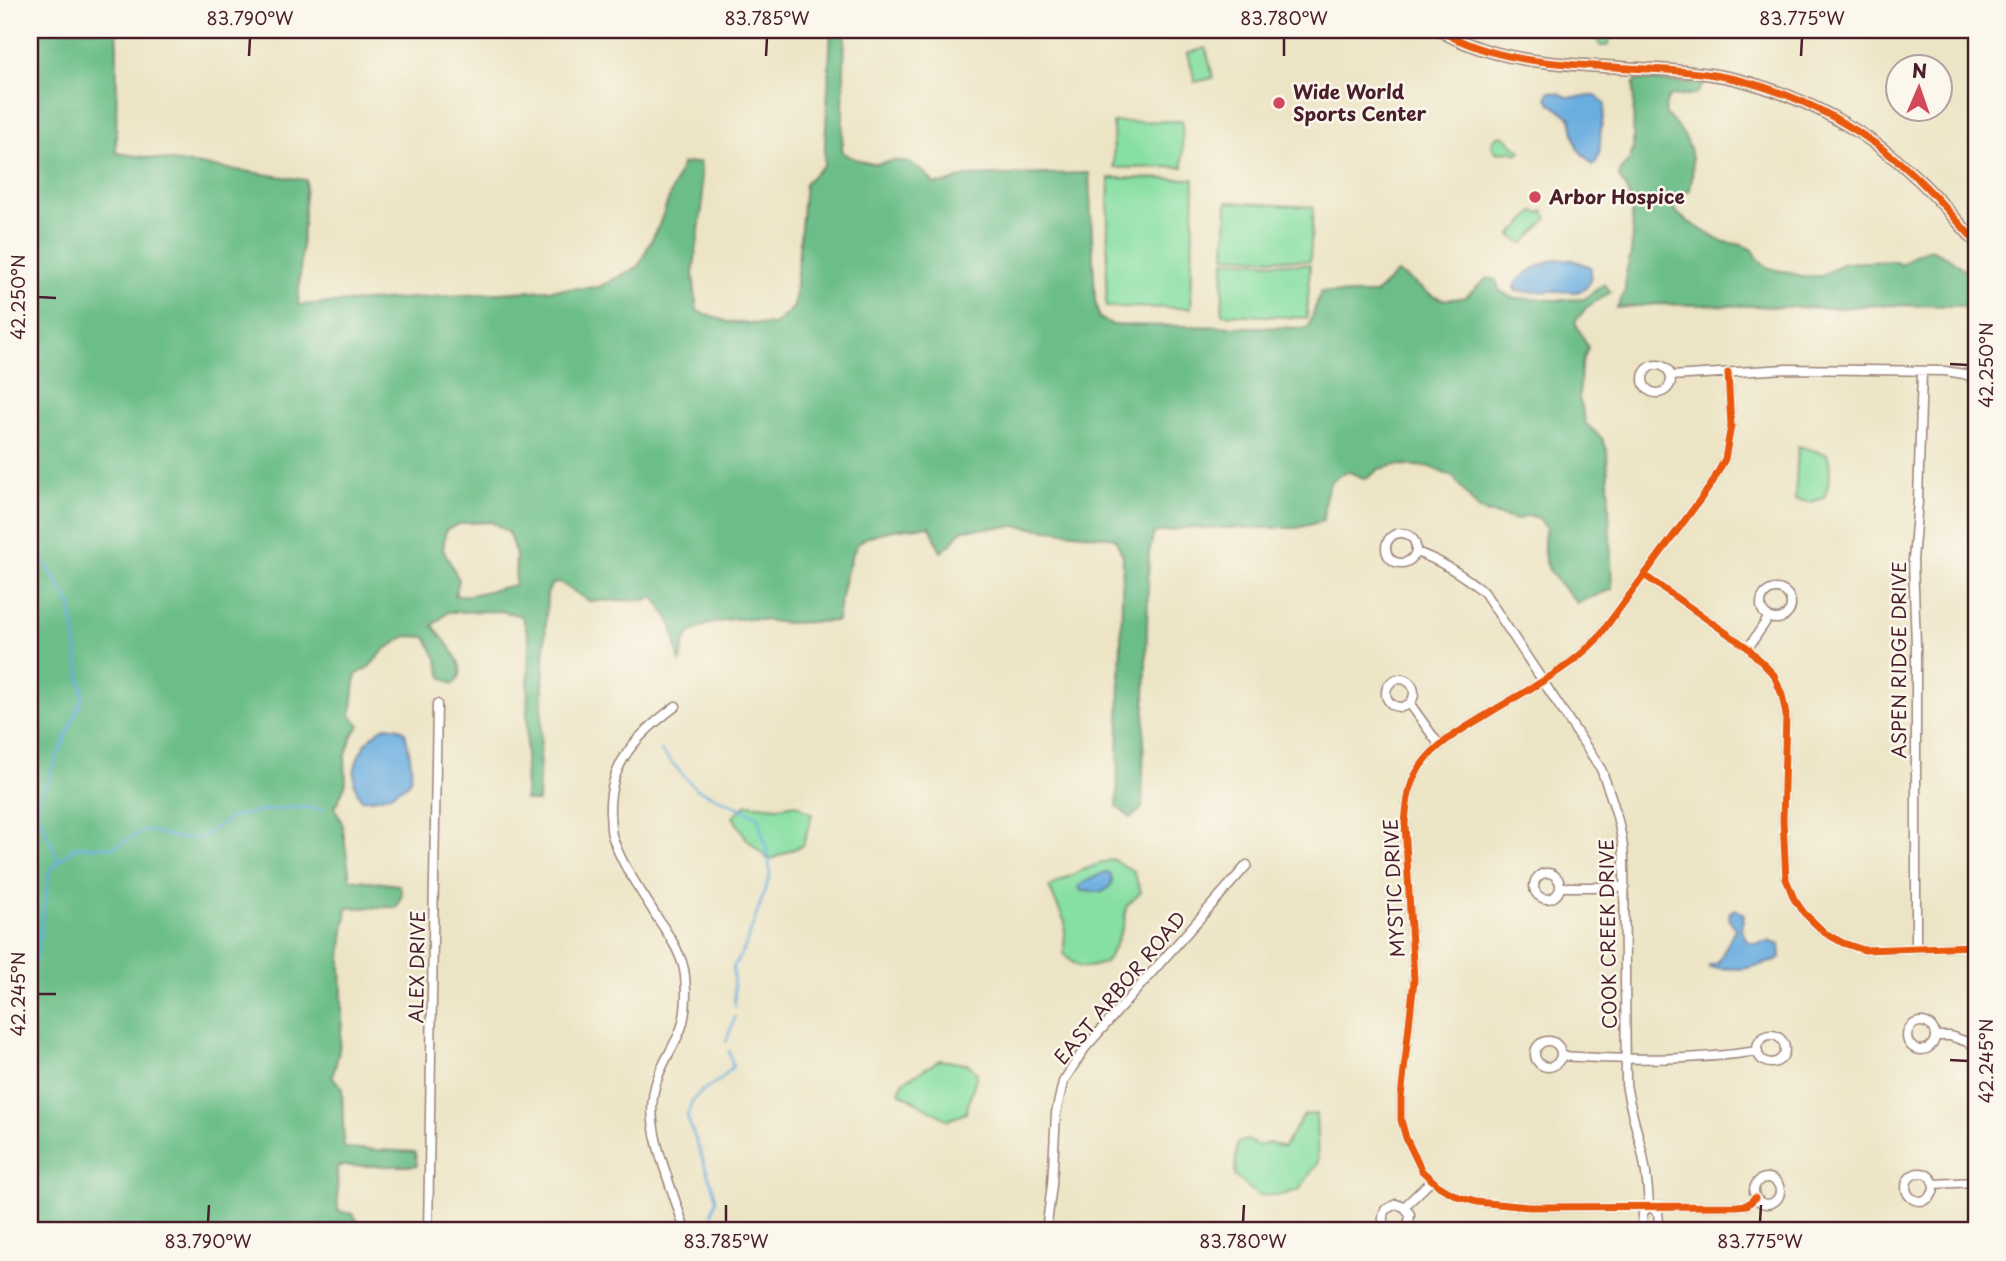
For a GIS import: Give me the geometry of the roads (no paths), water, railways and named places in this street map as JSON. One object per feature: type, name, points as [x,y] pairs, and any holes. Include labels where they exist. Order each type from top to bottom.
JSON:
[{"type":"street","points":[[1439,30],[1457,40],[1512,58],[1707,74],[1765,87],[1805,102],[1838,120],[1896,159],[1976,242]]},
{"type":"street","points":[[1671,376],[1786,369],[1964,374],[1976,379]]},
{"type":"street","name":"ASPEN RIDGE DRIVE","points":[[1916,948],[1916,645],[1913,561],[1918,501],[1922,372]]},
{"type":"street","name":"MYSTIC DRIVE","points":[[1728,373],[1731,426],[1725,459],[1711,485],[1594,641],[1578,656],[1543,680],[1452,736],[1421,766],[1412,780],[1405,824],[1414,981],[1401,1120],[1422,1171],[1440,1187],[1476,1202],[1529,1207],[1737,1206],[1747,1205],[1755,1198]]},
{"type":"street","name":"COOK CREEK DRIVE","points":[[1416,552],[1435,558],[1461,573],[1484,592],[1601,769],[1613,799],[1623,840],[1626,1084],[1629,1107],[1640,1140],[1649,1206],[1643,1213],[1642,1231]]},
{"type":"street","points":[[1644,575],[1748,648],[1773,675],[1782,695],[1786,715],[1786,879],[1794,899],[1804,913],[1825,933],[1864,950],[1976,946]]},
{"type":"street","points":[[1748,648],[1769,617]]},
{"type":"street","name":"ALEX DRIVE","points":[[428,1231],[437,704]]},
{"type":"street","points":[[1410,704],[1440,746]]},
{"type":"street","points":[[677,706],[652,724],[633,744],[617,769],[610,800],[611,834],[625,865],[671,939],[685,972],[687,1000],[684,1017],[680,1032],[659,1072],[652,1099],[653,1125],[685,1231]]},
{"type":"street","name":"EAST ARBOR ROAD","points":[[1046,1231],[1056,1113],[1063,1082],[1085,1048],[1247,865]]},
{"type":"street","points":[[1560,887],[1625,887]]},
{"type":"street","points":[[1935,1036],[1950,1036],[1976,1045]]},
{"type":"street","points":[[1561,1056],[1691,1059],[1758,1051]]},
{"type":"street","points":[[1404,1206],[1410,1214],[1406,1227],[1396,1231],[1385,1226],[1383,1214],[1392,1205],[1404,1206],[1432,1180]]},
{"type":"street","points":[[1933,1184],[1976,1182]]},
{"type":"street","name":"COOK CREEK DRIVE","points":[[1649,1206],[1658,1213],[1660,1231]]},
{"type":"water","points":[[1549,92],[1567,97],[1597,96],[1605,104],[1595,164],[1577,148],[1571,118],[1550,103],[1547,97]]},
{"type":"water","points":[[1558,259],[1573,260],[1591,267],[1585,289],[1574,292],[1516,291],[1514,287],[1517,282],[1527,273]]},
{"type":"water","points":[[387,726],[405,732],[411,766],[410,778],[406,785],[390,794],[361,799],[354,778],[358,758],[370,739]]},
{"type":"water","points":[[1105,872],[1110,873],[1112,879],[1111,885],[1103,892],[1081,891],[1078,887],[1085,882]]},
{"type":"water","points":[[1735,909],[1744,914],[1741,928],[1747,941],[1756,944],[1768,941],[1780,945],[1781,956],[1776,961],[1743,969],[1709,968],[1718,963],[1735,929],[1729,919],[1729,913]]},
{"type":"waterway","points":[[30,537],[71,605],[83,696],[36,808],[59,862]]},
{"type":"waterway","points":[[661,751],[695,788],[758,816],[769,860],[770,876],[745,947],[733,968],[735,1006]]},
{"type":"waterway","points":[[30,981],[38,948],[49,871],[75,847],[116,847],[145,830],[177,838],[199,838],[232,817],[302,807],[324,810]]},
{"type":"waterway","points":[[726,1042],[735,1017]]},
{"type":"waterway","points":[[712,1214],[716,1199],[687,1116],[692,1101],[703,1090],[720,1080],[733,1066],[729,1051]]},
{"type":"place","name":"Wide World Sports Center","points":[[1279,103]]},
{"type":"place","name":"Arbor Hospice","points":[[1535,197]]}]
